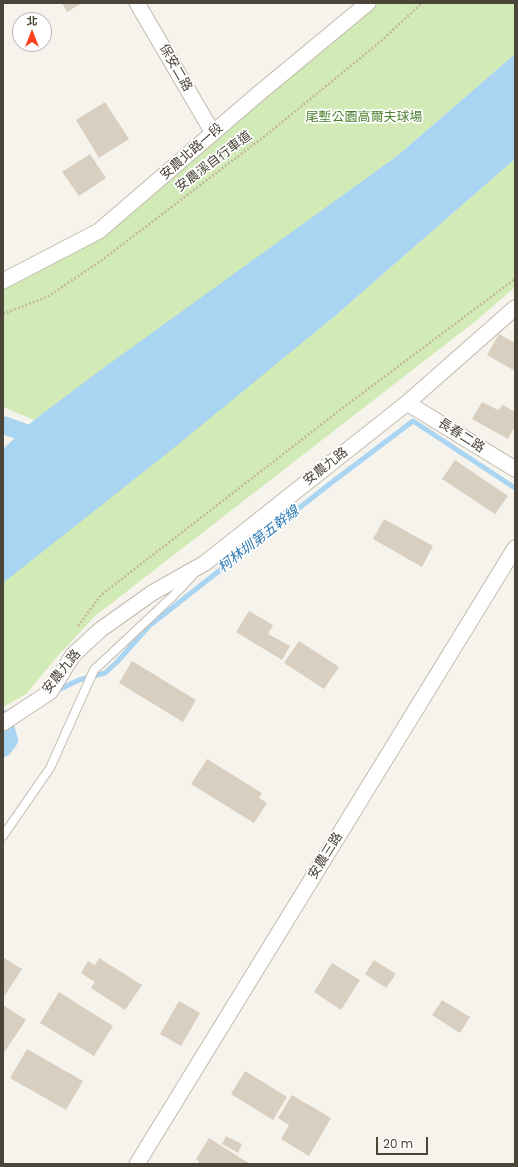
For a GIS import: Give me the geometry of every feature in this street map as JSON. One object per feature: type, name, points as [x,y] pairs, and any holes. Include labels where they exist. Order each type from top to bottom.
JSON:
[{"type":"street","name":"保安二路","points":[[137,3],[213,133]]},
{"type":"street","name":"安農北路一段","points":[[3,281],[99,231],[257,95],[368,3]]},
{"type":"street","name":"安農九路","points":[[7,720],[50,692],[74,656],[100,630],[152,593],[205,563],[407,403],[515,308]]},
{"type":"street","name":"長春二路","points":[[407,403],[515,469]]},
{"type":"street","name":"安農三路","points":[[137,1164],[515,548]]},
{"type":"lane","points":[[3,836],[50,768],[94,670],[173,596],[205,563]]},
{"type":"path","name":"安農溪自行車道","points":[[3,314],[47,297],[102,260],[270,132],[380,42],[422,3]]},
{"type":"path","points":[[75,630],[101,596],[344,407],[515,279]]},
{"type":"green space","name":"尾塹公園高爾夫球場","points":[[369,3],[515,3],[515,54],[397,156],[34,420],[3,407],[3,281],[99,231]]},
{"type":"green space","points":[[515,159],[515,287],[477,320],[95,616],[55,659],[26,694],[3,707],[3,582],[336,315]]},
{"type":"water","points":[[515,54],[515,159],[336,315],[170,451],[3,583],[3,449],[34,420],[102,369],[397,156]]},
{"type":"building","points":[[62,3],[82,3],[67,12]]},
{"type":"building","points":[[105,102],[129,139],[99,158],[76,120]]},
{"type":"building","points":[[90,154],[106,178],[79,196],[62,172]]},
{"type":"building","points":[[499,334],[515,343],[515,371],[487,355]]},
{"type":"building","points":[[482,402],[498,410],[503,405],[515,412],[515,426],[508,439],[472,419]]},
{"type":"building","points":[[455,460],[508,496],[495,514],[442,479]]},
{"type":"building","points":[[384,519],[433,546],[422,567],[373,539]]},
{"type":"building","points":[[249,611],[273,625],[268,634],[290,646],[282,660],[236,632]]},
{"type":"building","points":[[299,641],[339,667],[324,689],[284,663]]},
{"type":"building","points":[[132,661],[196,700],[183,722],[119,683]]},
{"type":"building","points":[[207,759],[262,793],[259,798],[267,803],[254,823],[191,784]]},
{"type":"building","points":[[4,958],[22,969],[3,998],[3,960]]},
{"type":"building","points":[[99,958],[142,985],[125,1010],[91,988],[95,982],[81,973],[88,961],[95,965]]},
{"type":"building","points":[[374,960],[396,974],[386,988],[365,974]]},
{"type":"building","points":[[332,963],[360,980],[341,1010],[314,992]]},
{"type":"building","points":[[59,992],[113,1026],[94,1056],[40,1023]]},
{"type":"building","points":[[442,1000],[470,1017],[460,1033],[432,1015]]},
{"type":"building","points":[[179,1001],[200,1013],[181,1046],[160,1034]]},
{"type":"building","points":[[3,1005],[26,1020],[3,1054]]},
{"type":"building","points":[[27,1049],[83,1081],[66,1110],[10,1078]]},
{"type":"building","points":[[245,1071],[287,1097],[273,1120],[231,1094]]},
{"type":"building","points":[[292,1095],[331,1118],[309,1156],[281,1139],[289,1125],[278,1118]]},
{"type":"building","points":[[226,1136],[242,1144],[238,1153],[222,1144]]},
{"type":"building","points":[[209,1138],[250,1164],[197,1164],[199,1161],[196,1159]]},
{"type":"waterway","name":"柯林圳第五幹線","points":[[56,691],[79,680],[105,673],[117,662],[149,626],[331,483],[413,421],[515,488]]},
{"type":"waterway","points":[[3,425],[32,435],[46,433]]},
{"type":"waterway","points":[[3,719],[9,740],[3,748]]}]
